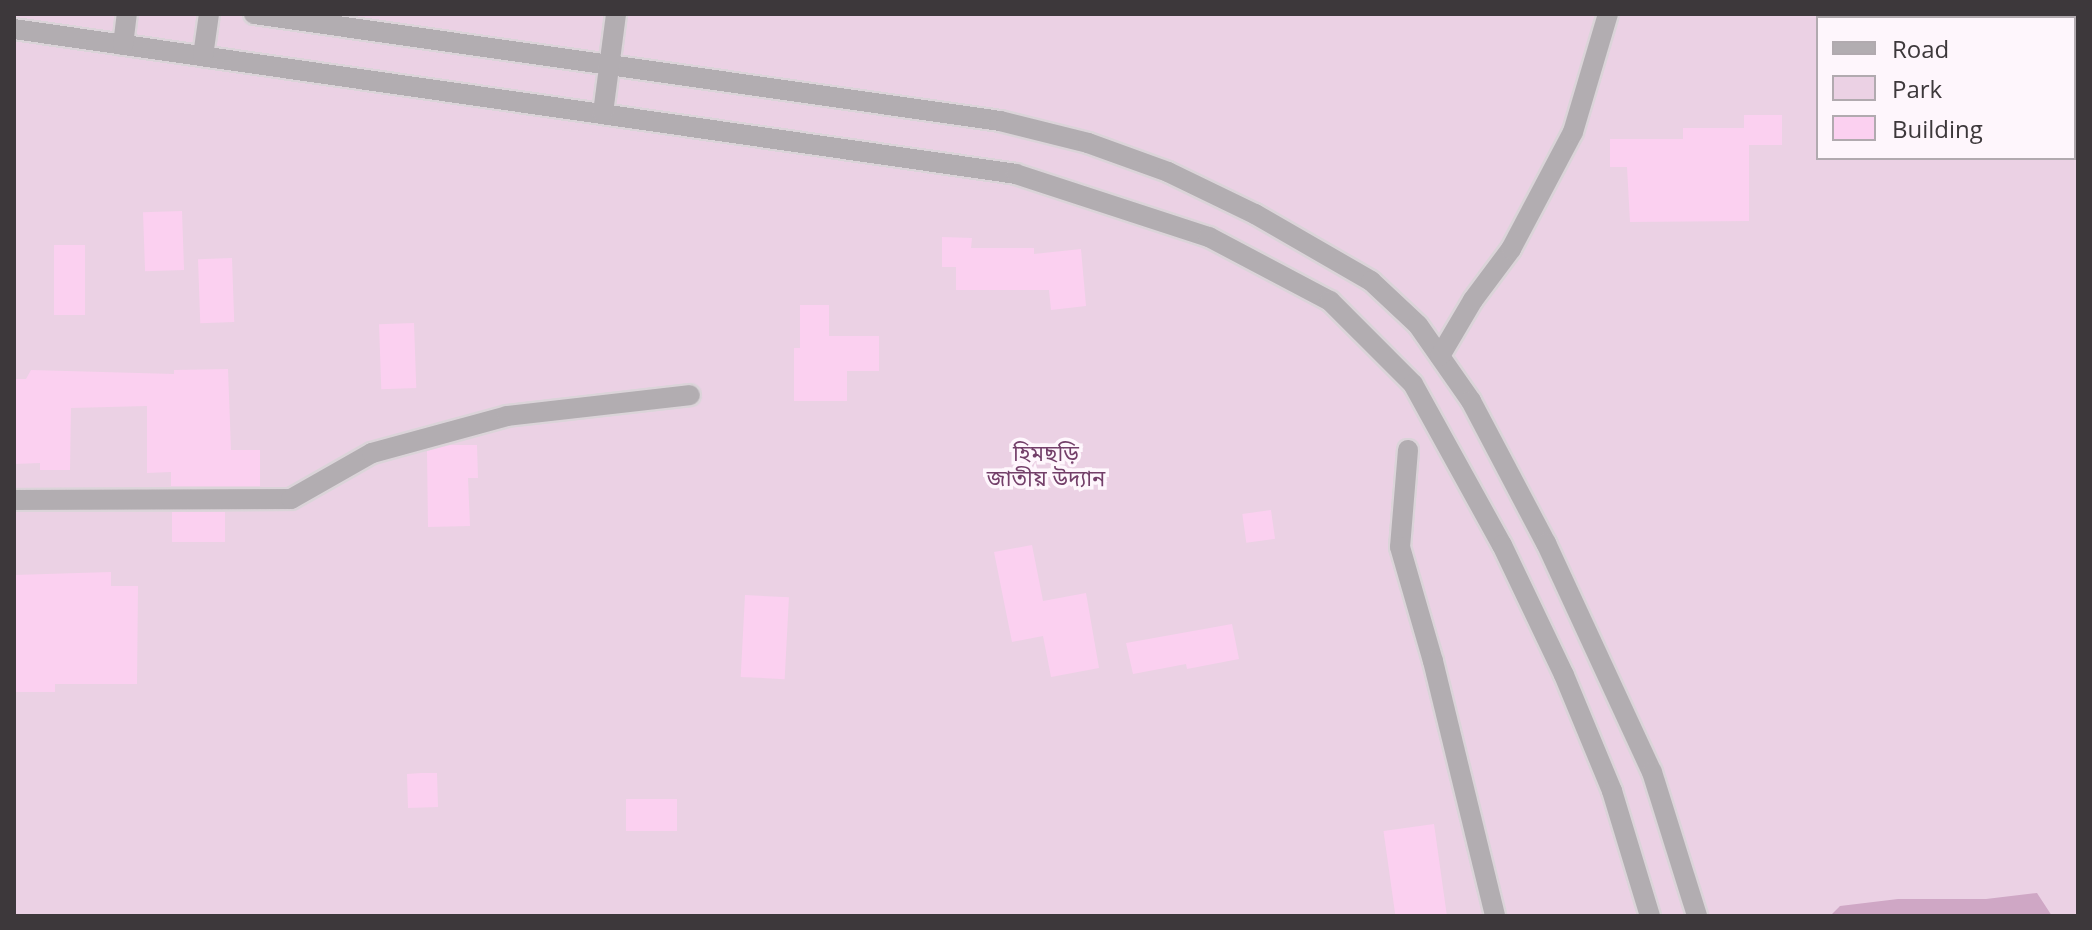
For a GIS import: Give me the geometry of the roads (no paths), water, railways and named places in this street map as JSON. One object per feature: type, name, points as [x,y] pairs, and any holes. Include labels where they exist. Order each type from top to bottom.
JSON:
[{"type":"street","points":[[123,45],[127,14]]},
{"type":"street","points":[[203,56],[209,14]]},
{"type":"street","points":[[254,14],[1000,121],[1088,143],[1168,172],[1255,214],[1371,281],[1418,325],[1471,401],[1546,543],[1646,758],[1697,916]]},
{"type":"street","points":[[603,113],[616,14]]},
{"type":"street","points":[[1440,356],[1511,249],[1573,132],[1608,14]]},
{"type":"street","points":[[14,29],[1016,174],[1209,237],[1330,301],[1413,384],[1502,545],[1564,675],[1612,791],[1650,916]]},
{"type":"street","points":[[14,500],[291,499],[372,453],[507,416],[690,395]]},
{"type":"street","points":[[1408,450],[1400,547],[1433,661],[1495,916]]},
{"type":"park label","name":"হিমছড়ি জাতীয় উদ্যান","points":[[1046,464]]}]
